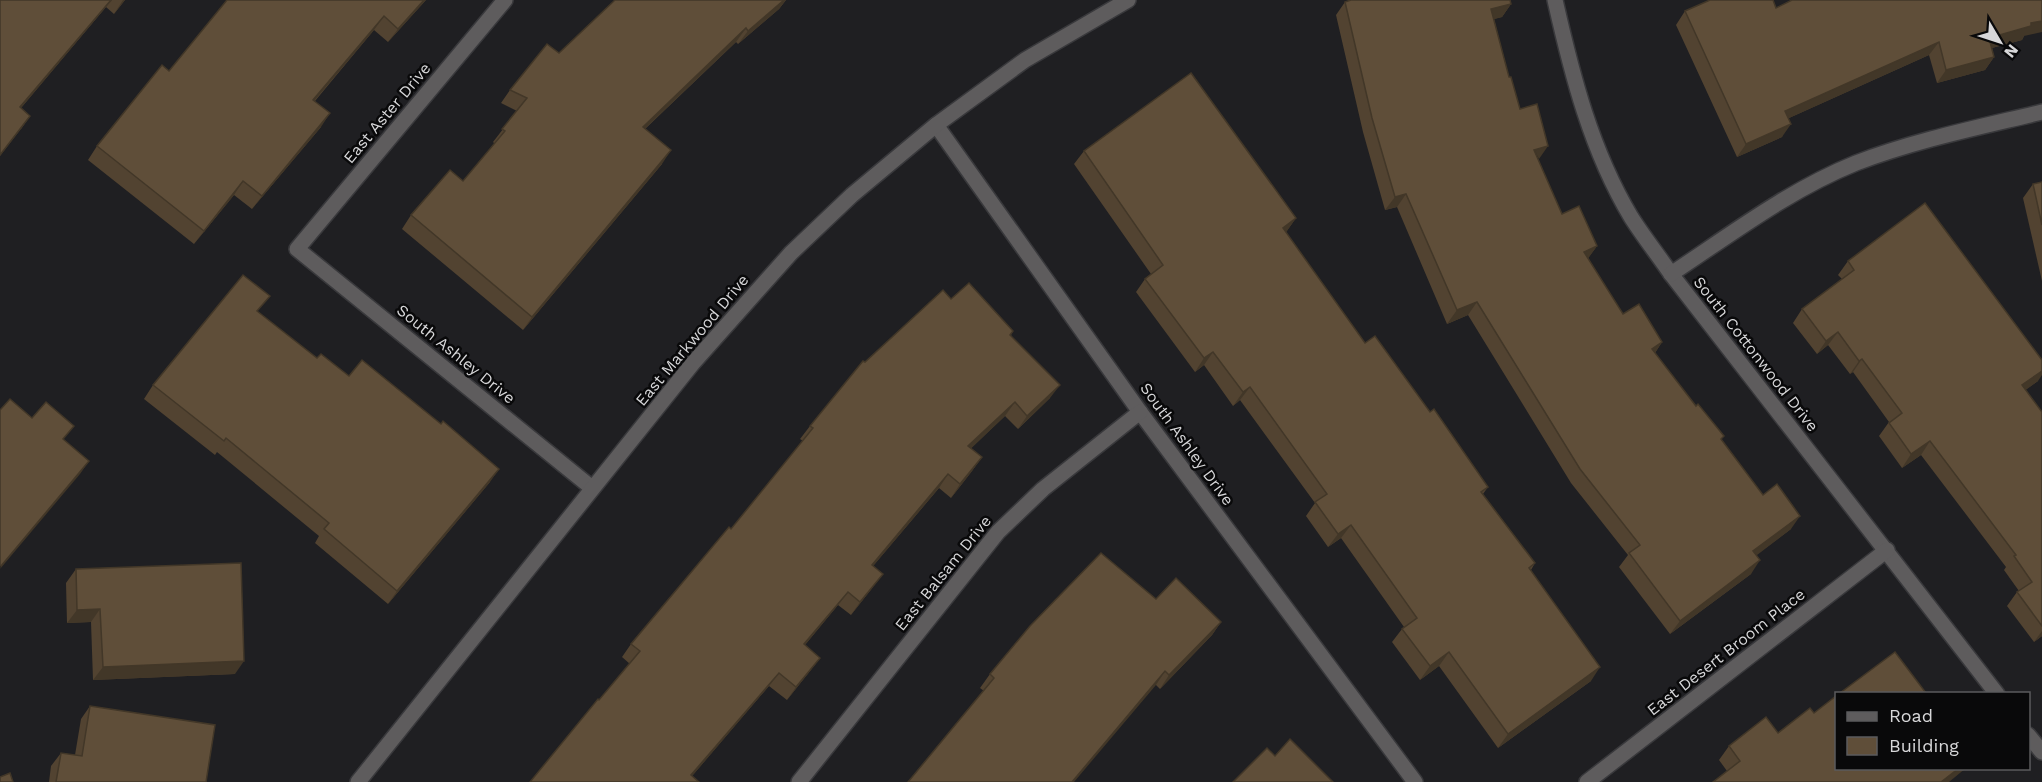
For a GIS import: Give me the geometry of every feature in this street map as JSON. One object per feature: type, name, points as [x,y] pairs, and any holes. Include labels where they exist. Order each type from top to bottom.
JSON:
[{"type":"street","name":"East Aster Drive","points":[[297,249],[504,0]]},
{"type":"street","name":"East Markwood Drive","points":[[358,782],[693,363],[775,270],[852,195],[936,125],[1024,60],[1128,0]]},
{"type":"street","name":"South Cottonwood Drive","points":[[1555,0],[1570,70],[1596,148],[1631,217],[1671,274],[1996,692]]},
{"type":"street","points":[[1671,274],[1769,208],[1855,164],[1947,135],[2042,112]]},
{"type":"street","name":"South Ashley Drive","points":[[936,125],[1140,411],[1415,782]]},
{"type":"street","name":"South Ashley Drive","points":[[297,249],[592,488]]},
{"type":"street","name":"East Balsam Drive","points":[[799,782],[998,532],[1043,489],[1140,411]]},
{"type":"street","name":"East Desert Broom Place","points":[[1587,782],[1887,550]]},
{"type":"street","points":[[2030,737],[2042,752]]},
{"type":"building","points":[[0,0],[111,0],[20,107],[30,116],[0,155]]},
{"type":"building","points":[[227,0],[424,0],[398,29],[384,16],[313,100],[330,113],[262,196],[243,181],[204,231],[97,146],[162,65],[169,71]]},
{"type":"building","points":[[615,0],[784,0],[748,31],[746,28],[643,127],[671,150],[532,317],[411,215],[450,170],[463,181],[505,131],[502,129],[527,98],[510,90],[547,44],[559,53]]},
{"type":"building","points":[[1351,0],[1510,0],[1511,4],[1491,9],[1520,109],[1537,104],[1548,146],[1534,150],[1562,214],[1579,206],[1597,246],[1584,252],[1623,314],[1639,304],[1662,342],[1652,349],[1696,406],[1698,404],[1724,436],[1721,439],[1763,495],[1777,484],[1800,516],[1753,551],[1760,560],[1680,621],[1629,553],[1640,545],[1580,469],[1477,302],[1457,310],[1406,194],[1395,197],[1372,118],[1345,2]]},
{"type":"building","points":[[1710,0],[1773,0],[1776,8],[1792,0],[2042,0],[2042,21],[1989,38],[1994,57],[1946,70],[1939,42],[1785,111],[1791,124],[1746,144],[1685,11]]},
{"type":"building","points":[[1191,73],[1296,218],[1283,228],[1365,343],[1375,336],[1430,412],[1434,409],[1488,487],[1481,492],[1535,563],[1529,568],[1600,667],[1508,734],[1449,652],[1430,666],[1402,629],[1417,618],[1351,525],[1338,534],[1315,502],[1327,494],[1250,387],[1243,392],[1213,352],[1204,358],[1145,279],[1163,265],[1084,151]]},
{"type":"building","points":[[2042,182],[2042,225],[2033,184]]},
{"type":"building","points":[[1925,203],[2042,360],[2042,371],[2022,385],[2042,412],[2042,626],[2017,592],[2032,582],[2014,556],[2016,555],[1930,441],[1911,454],[1889,423],[1902,413],[1862,359],[1859,361],[1838,332],[1826,341],[1802,309],[1854,270],[1848,261]]},
{"type":"building","points":[[243,275],[270,296],[257,311],[317,358],[321,354],[349,376],[362,360],[441,424],[443,421],[499,469],[397,591],[324,529],[329,523],[226,438],[224,441],[153,385]]},
{"type":"building","points":[[969,283],[1013,331],[1010,335],[1060,385],[1027,416],[1015,402],[968,446],[982,457],[960,484],[948,474],[872,565],[883,574],[860,602],[848,592],[804,644],[820,658],[796,687],[779,673],[691,775],[699,782],[530,782],[640,651],[631,644],[729,527],[731,529],[813,428],[810,426],[863,361],[865,362],[943,290],[951,299]]},
{"type":"building","points":[[10,399],[32,418],[46,402],[74,426],[63,439],[89,461],[1,566],[0,410]]},
{"type":"building","points":[[1101,553],[1156,599],[1176,578],[1221,622],[1169,675],[1165,671],[1072,782],[908,782],[994,678],[990,674],[1030,626]]},
{"type":"building","points":[[241,563],[244,661],[103,667],[100,609],[77,610],[76,569]]},
{"type":"building","points":[[1895,652],[1925,692],[1841,692]]},
{"type":"building","points":[[1835,697],[1835,770],[1956,770],[1941,782],[1713,782],[1740,761],[1729,746],[1766,717],[1778,733],[1810,708],[1814,713]]},
{"type":"building","points":[[90,706],[215,725],[206,782],[56,782],[61,753],[82,756]]},
{"type":"building","points":[[1290,739],[1333,782],[1233,782],[1267,748],[1275,756]]},
{"type":"building","points":[[10,773],[13,782],[0,782],[0,777]]}]
